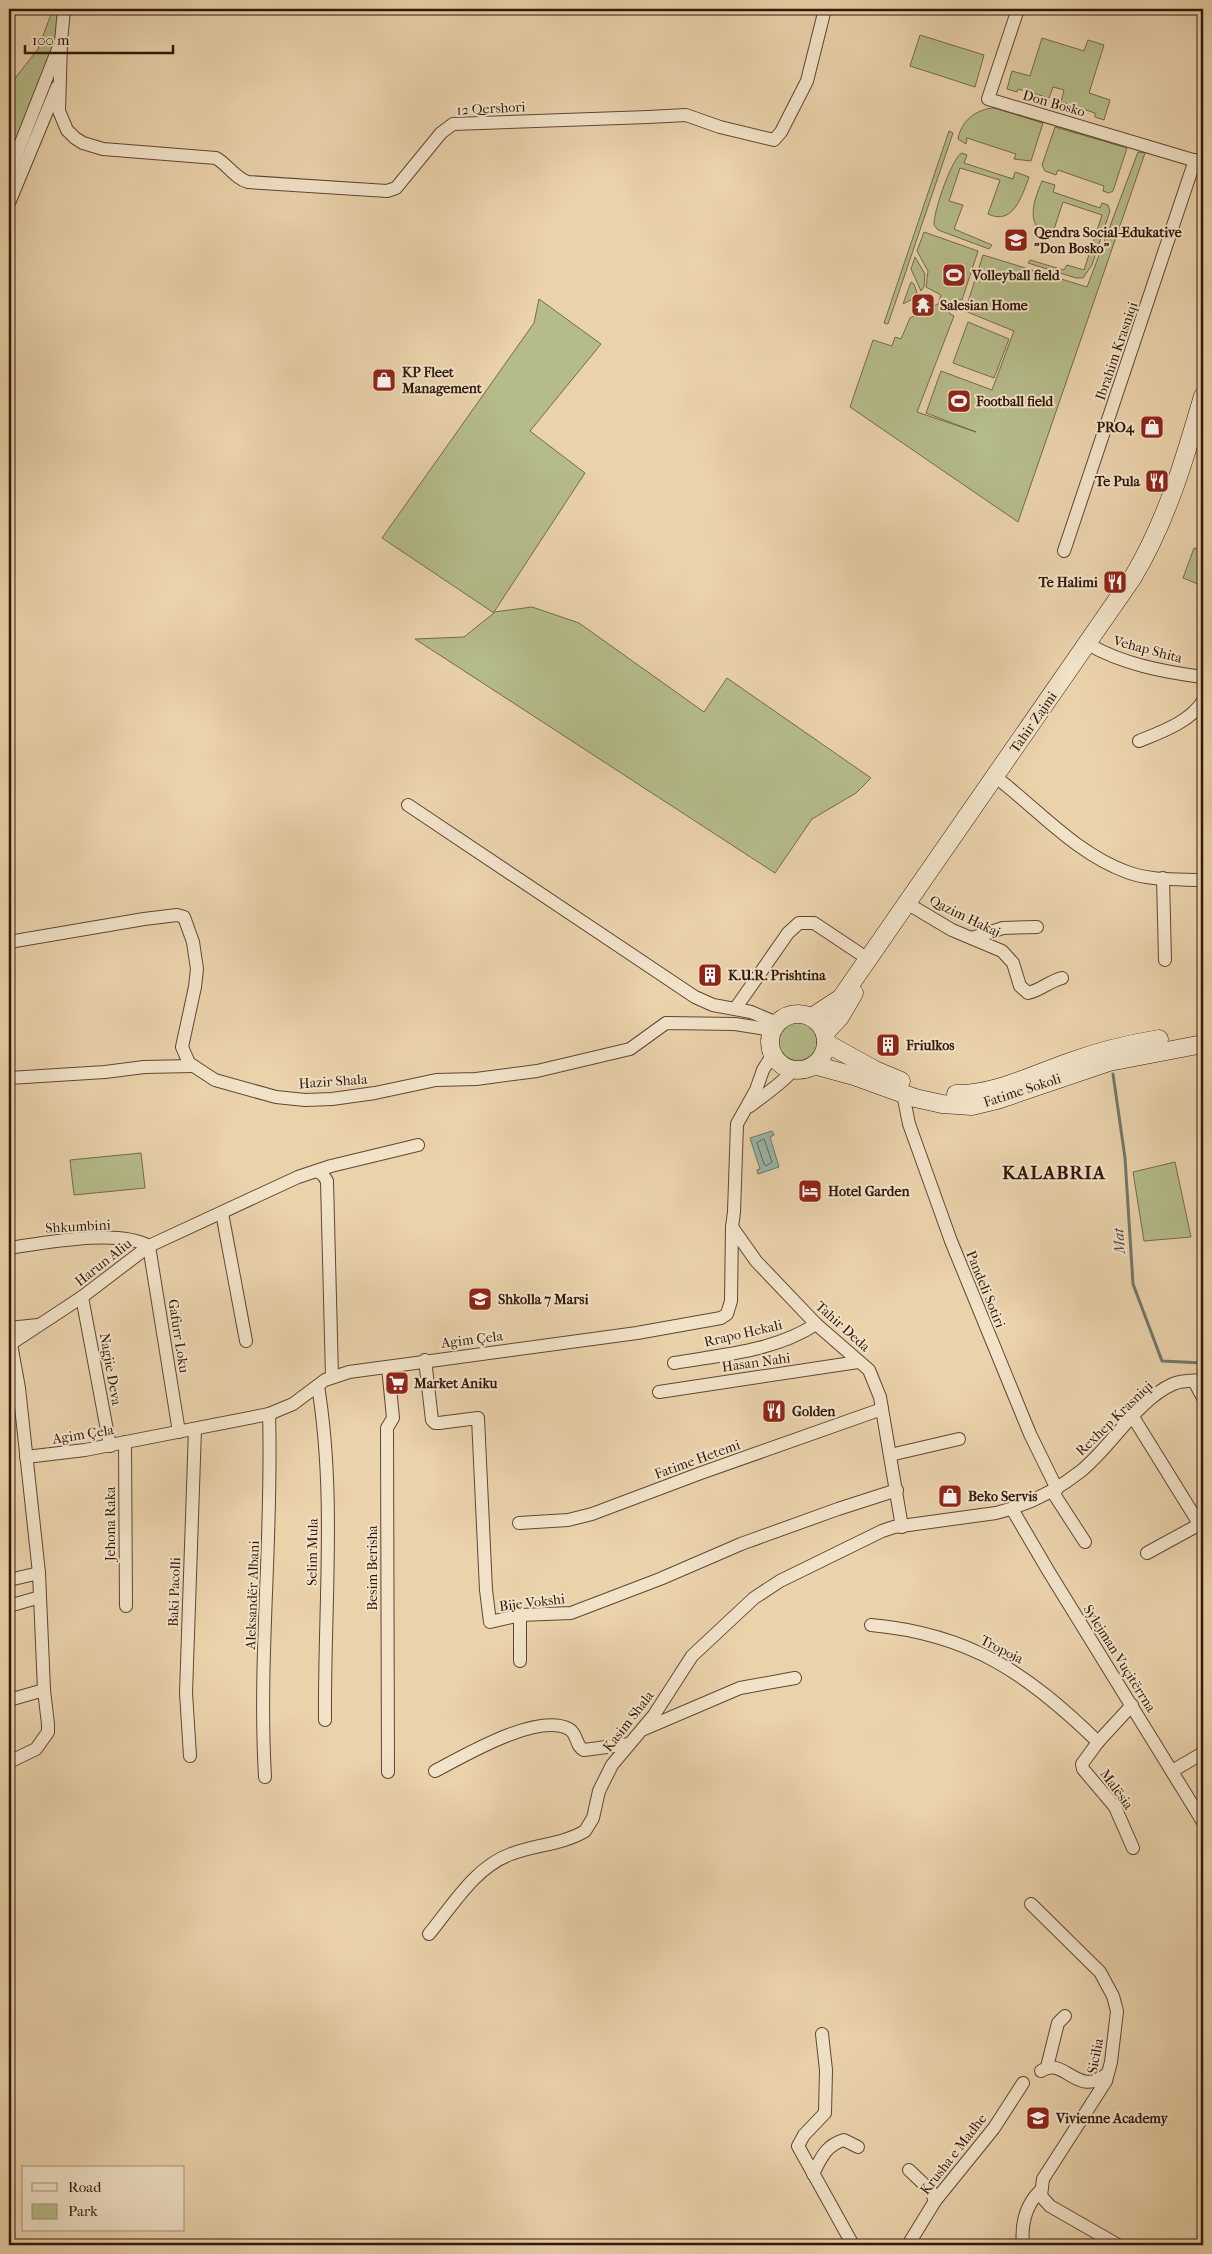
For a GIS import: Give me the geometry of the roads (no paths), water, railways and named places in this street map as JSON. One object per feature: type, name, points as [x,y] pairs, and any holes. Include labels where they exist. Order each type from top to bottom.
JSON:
[{"type":"street","points":[[9,202],[60,81],[64,9]]},
{"type":"street","name":"12 Qershori","points":[[60,81],[59,111],[62,121],[75,138],[93,147],[216,158],[229,167],[243,181],[248,182],[387,191],[396,188],[446,128],[460,123],[648,117],[677,114],[695,117],[720,127],[774,140],[781,132],[807,81],[825,9]]},
{"type":"street","name":"Don Bosko","points":[[1018,9],[988,99],[1199,162]]},
{"type":"street","points":[[9,173],[61,42]]},
{"type":"street","name":"Ibrahim Krasniqi","points":[[1064,551],[1199,162]]},
{"type":"street","name":"Tahir Zajmi","points":[[825,1038],[1002,782],[1091,646],[1133,577],[1154,540],[1175,488],[1203,396]]},
{"type":"street","name":"Tahir Zajmi","points":[[812,1018],[841,998],[1144,573],[1167,529],[1190,471],[1203,427]]},
{"type":"street","name":"Vehap Shita","points":[[1091,646],[1134,663],[1203,676]]},
{"type":"street","points":[[1139,741],[1167,730],[1192,713],[1203,701]]},
{"type":"street","points":[[1002,782],[1075,842],[1127,872],[1163,878],[1203,880]]},
{"type":"street","points":[[408,805],[695,997],[713,1005],[751,1012],[775,1026]]},
{"type":"street","points":[[1163,878],[1165,960]]},
{"type":"street","name":"Qazim Hakaj","points":[[915,908],[936,921],[992,946],[1008,956],[1013,962],[1020,986],[1028,993],[1039,990],[1050,982],[1062,978]]},
{"type":"street","points":[[9,942],[144,919],[177,915],[184,917],[195,948],[197,969],[196,987],[182,1048],[189,1063],[193,1066]]},
{"type":"street","points":[[735,1010],[788,933],[799,923],[814,923],[868,960]]},
{"type":"street","points":[[972,938],[1003,928],[1037,926]]},
{"type":"street","points":[[793,1014],[812,1018],[825,1038],[822,1056],[814,1065],[804,1069],[794,1069],[783,1065],[773,1054],[770,1042],[775,1026],[793,1014]]},
{"type":"street","name":"Hazir Shala","points":[[193,1066],[215,1080],[276,1098],[332,1099],[375,1093],[436,1080],[476,1079],[537,1071],[630,1050],[666,1023],[775,1026]]},
{"type":"street","name":"Fatime Sokoli","points":[[825,1038],[875,1070],[905,1082],[942,1092],[971,1094],[994,1089],[1106,1051],[1203,1032]]},
{"type":"street","name":"Fatime Sokoli","points":[[814,1065],[841,1074],[854,1076],[903,1094],[958,1106],[984,1104],[1109,1062],[1161,1050],[1203,1044]]},
{"type":"street","name":"Agim Çela","points":[[26,1457],[110,1446],[269,1414],[293,1404],[332,1377],[349,1372],[425,1360],[637,1333],[722,1318],[727,1314],[730,1301],[737,1126],[758,1085],[763,1070],[773,1054]]},
{"type":"street","points":[[9,1078],[105,1072],[144,1066],[193,1066]]},
{"type":"street","points":[[746,1109],[784,1082],[794,1069]]},
{"type":"street","name":"Pandeli Sotiri","points":[[903,1094],[910,1124],[944,1223],[1054,1490]]},
{"type":"street","name":"Harun Aliu","points":[[10,1345],[82,1297],[149,1246],[286,1182],[317,1171],[418,1145]]},
{"type":"street","points":[[317,1171],[324,1175],[327,1182],[332,1377]]},
{"type":"street","points":[[222,1213],[246,1341]]},
{"type":"street","name":"Tahir Deda","points":[[732,1228],[756,1261],[816,1324],[869,1370],[880,1397],[902,1527]]},
{"type":"street","name":"Shkumbini","points":[[9,1248],[81,1239],[129,1239],[149,1246]]},
{"type":"street","name":"Gafurr Loku","points":[[149,1246],[180,1432]]},
{"type":"street","name":"Nagjie Deva","points":[[82,1297],[110,1446]]},
{"type":"street","points":[[9,1328],[42,1324]]},
{"type":"street","name":"Rrapo Hekali","points":[[674,1363],[771,1343],[799,1334],[816,1324]]},
{"type":"street","points":[[9,1762],[36,1749],[48,1732],[38,1573],[19,1388],[10,1345]]},
{"type":"street","name":"Bije Vokshi","points":[[425,1360],[432,1420],[435,1423],[478,1418],[487,1613],[490,1622],[520,1615],[571,1612],[660,1579],[741,1544],[838,1508],[897,1490]]},
{"type":"street","name":"Hasan Nahi","points":[[659,1392],[858,1362]]},
{"type":"street","name":"Besim Berisha","points":[[388,1367],[393,1418],[387,1428],[388,1772]]},
{"type":"street","points":[[1198,1380],[1203,1398]]},
{"type":"street","name":"Rexhep Krasniqi","points":[[902,1527],[980,1516],[1012,1509],[1054,1490],[1094,1459],[1134,1417],[1166,1388],[1178,1382],[1198,1380]]},
{"type":"street","name":"Selim Mula","points":[[318,1386],[324,1424],[328,1474],[324,1720]]},
{"type":"street","name":"Fatime Hetemi","points":[[519,1523],[568,1520],[592,1514],[882,1409]]},
{"type":"street","name":"Aleksandër Albani","points":[[265,1777],[263,1726],[270,1507],[269,1414]]},
{"type":"street","points":[[1134,1417],[1202,1527],[1147,1553]]},
{"type":"street","name":"Baki Pacolli","points":[[190,1756],[186,1684],[195,1429]]},
{"type":"street","points":[[890,1454],[959,1439]]},
{"type":"street","name":"Jehona Raka","points":[[125,1442],[126,1606]]},
{"type":"street","points":[[1054,1490],[1085,1542]]},
{"type":"street","name":"Sylejman Vuçitërrna","points":[[1012,1509],[1203,1822]]},
{"type":"street","name":"Kasim Shala","points":[[429,1934],[467,1886],[496,1860],[512,1853],[585,1831],[593,1818],[605,1777],[629,1744],[643,1729],[692,1656],[754,1598],[780,1581],[882,1531],[902,1527]]},
{"type":"street","points":[[9,1580],[38,1573]]},
{"type":"street","points":[[9,1606],[40,1597]]},
{"type":"street","points":[[520,1615],[520,1661]]},
{"type":"street","name":"Tropoja","points":[[871,1625],[927,1633],[1000,1663],[1041,1690],[1098,1742]]},
{"type":"street","points":[[643,1729],[740,1688],[794,1678]]},
{"type":"street","points":[[9,1700],[44,1690]]},
{"type":"street","name":"Malësia","points":[[1132,1705],[1098,1742],[1082,1764],[1083,1769],[1115,1808],[1132,1848]]},
{"type":"street","points":[[435,1771],[488,1744],[519,1732],[545,1726],[560,1726],[570,1729],[579,1748],[584,1750],[629,1744]]},
{"type":"street","points":[[1172,1771],[1203,1752]]},
{"type":"street","name":"Sicilia","points":[[1023,2245],[1026,2213],[1034,2197],[1040,2191],[1043,2179],[1070,2134],[1103,2087],[1110,2071],[1117,2011],[1113,1996],[1100,1972],[1031,1904]]},
{"type":"street","points":[[1065,2016],[1058,2023],[1044,2069],[1054,2067],[1082,2082],[1095,2082],[1110,2071]]},
{"type":"street","points":[[822,2034],[826,2070],[825,2113],[804,2135],[798,2146],[853,2245]]},
{"type":"street","name":"Krusha e Madhe","points":[[908,2245],[935,2201],[994,2128],[1023,2083]]},
{"type":"street","points":[[813,2174],[828,2147],[836,2142],[844,2140],[858,2146]]},
{"type":"street","points":[[909,2170],[931,2191],[935,2201]]},
{"type":"street","points":[[1040,2191],[1044,2202],[1118,2245]]},
{"type":"water","points":[[772,1131],[774,1135],[770,1137],[779,1167],[758,1174],[757,1170],[760,1169],[750,1138]]},
{"type":"waterway","name":"Mat","points":[[1113,1074],[1125,1158],[1133,1284],[1162,1361],[1203,1363]]},
{"type":"place","name":"Qendra Social-Edukative \"Don Bosko\"","points":[[1016,240]]},
{"type":"place","name":"Volleyball field","points":[[954,275]]},
{"type":"place","name":"Salesian Home","points":[[923,305]]},
{"type":"place","name":"KP Fleet Management","points":[[384,380]]},
{"type":"place","name":"Football field","points":[[959,401]]},
{"type":"place","name":"PRO4","points":[[1152,427]]},
{"type":"place","name":"Te Pula","points":[[1157,481]]},
{"type":"place","name":"Te Halimi","points":[[1115,582]]},
{"type":"place","name":"K.U.R. Prishtina","points":[[710,975]]},
{"type":"place","name":"Friulkos","points":[[888,1045]]},
{"type":"place","name":"Hotel Garden","points":[[810,1191]]},
{"type":"place","name":"Shkolla 7 Marsi","points":[[480,1299]]},
{"type":"place","name":"Market Aniku","points":[[397,1383]]},
{"type":"place","name":"Golden","points":[[774,1411]]},
{"type":"place","name":"Beko Servis","points":[[950,1496]]},
{"type":"place","name":"Vivienne Academy","points":[[1038,2118]]},
{"type":"district","name":"KALABRIA","points":[[1054,1172]]}]
